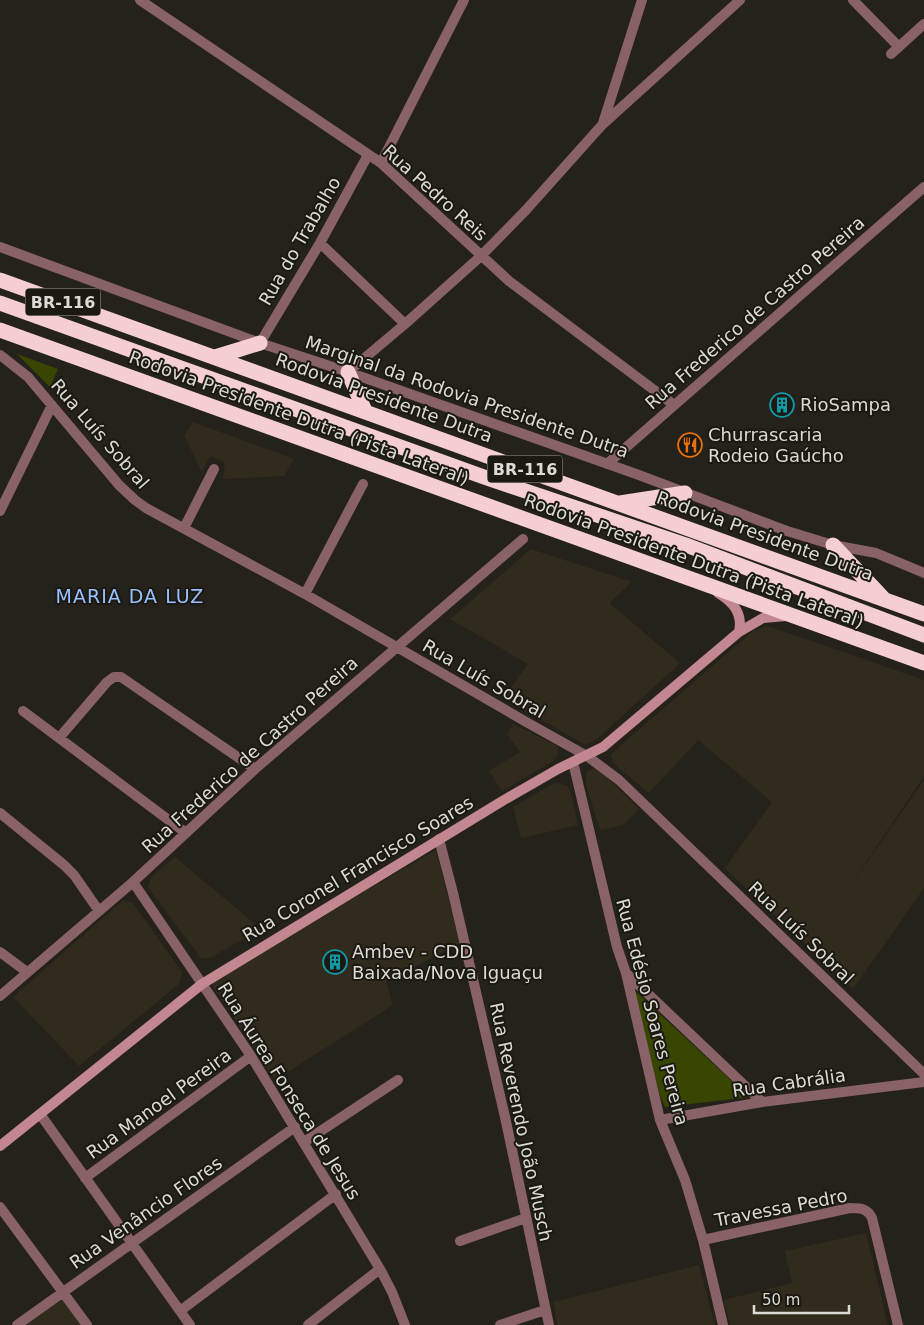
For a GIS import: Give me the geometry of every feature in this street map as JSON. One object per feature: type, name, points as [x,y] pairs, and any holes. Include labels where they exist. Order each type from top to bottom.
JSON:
[{"type":"highway","name":"Rodovia Presidente Dutra","points":[[0,280],[924,614]]},
{"type":"highway","name":"Rodovia Presidente Dutra","points":[[0,303],[484,477],[686,545],[924,635]]},
{"type":"highway","name":"Rodovia Presidente Dutra (Pista Lateral)","points":[[0,330],[924,663]]},
{"type":"highway","points":[[214,357],[260,343]]},
{"type":"highway","points":[[348,372],[365,412]]},
{"type":"highway","points":[[618,503],[685,493]]},
{"type":"highway","points":[[833,545],[884,599]]},
{"type":"street","name":"Rua Pedro Reis","points":[[140,0],[381,163],[517,288],[674,405]]},
{"type":"street","points":[[381,163],[464,0]]},
{"type":"street","points":[[602,125],[642,0]]},
{"type":"street","points":[[348,372],[481,256],[526,210],[602,125],[740,0]]},
{"type":"street","points":[[853,0],[899,47]]},
{"type":"street","points":[[891,54],[924,24]]},
{"type":"street","name":"Rua do Trabalho","points":[[260,343],[320,243],[368,155]]},
{"type":"street","name":"Rua Frederico de Castro Pereira","points":[[608,464],[924,187]]},
{"type":"street","points":[[320,243],[405,324]]},
{"type":"street","name":"Marginal da Rodovia Presidente Dutra","points":[[0,247],[260,343],[348,372],[608,464],[787,531],[833,545],[876,553],[924,573]]},
{"type":"street","name":"Rua Luís Sobral","points":[[0,355],[28,376],[128,494],[146,508],[304,594],[587,756],[619,780],[924,1074]]},
{"type":"street","points":[[0,511],[52,404]]},
{"type":"street","points":[[184,528],[214,469]]},
{"type":"street","points":[[304,594],[363,484]]},
{"type":"street","name":"Rua Frederico de Castro Pereira","points":[[0,996],[133,882],[254,769],[523,539]]},
{"type":"street","points":[[703,584],[722,595],[735,607],[741,620],[739,632]]},
{"type":"street","name":"Rua Coronel Francisco Soares","points":[[0,1146],[202,984],[504,800],[610,742],[739,632],[763,618],[792,616]]},
{"type":"street","points":[[59,738],[106,682],[114,677],[121,677],[254,769]]},
{"type":"street","points":[[23,711],[186,833]]},
{"type":"street","name":"Rua Edésio Soares Pereira","points":[[573,762],[617,947],[626,973],[660,1120],[678,1161],[702,1240],[723,1325]]},
{"type":"street","points":[[0,813],[64,865],[74,875],[99,911]]},
{"type":"street","name":"Rua Reverendo João Musch","points":[[439,839],[496,1075],[549,1325]]},
{"type":"street","name":"Rua Áurea Fonseca de Jesus","points":[[133,882],[251,1056],[295,1127],[380,1269],[392,1292],[405,1325]]},
{"type":"street","points":[[0,952],[27,972]]},
{"type":"street","points":[[626,973],[762,1102]]},
{"type":"street","name":"Rua Manoel Pereira","points":[[85,1178],[251,1056]]},
{"type":"street","points":[[304,1142],[398,1080]]},
{"type":"street","name":"Rua Cabrália","points":[[660,1120],[762,1102],[924,1082]]},
{"type":"street","points":[[40,1114],[190,1325]]},
{"type":"street","name":"Rua Venâncio Flores","points":[[17,1325],[295,1127]]},
{"type":"street","points":[[180,1311],[336,1194]]},
{"type":"street","points":[[0,1207],[87,1325]]},
{"type":"street","name":"Travessa Pedro","points":[[702,1240],[850,1208],[866,1210],[872,1218],[898,1325]]},
{"type":"street","points":[[460,1241],[526,1218]]},
{"type":"street","points":[[308,1325],[318,1322],[380,1269]]},
{"type":"street","points":[[500,1325],[545,1310]]},
{"type":"shaded area","points":[[193,422],[294,459],[284,476],[223,479],[225,463],[210,456],[202,472],[184,435]]},
{"type":"shaded area","points":[[531,549],[632,582],[609,603],[680,663],[595,741],[585,745],[503,698],[528,664],[450,619]]},
{"type":"shaded area","points":[[768,626],[924,680],[924,776],[843,897],[924,780],[924,888],[853,989],[725,868],[772,802],[698,740],[649,793],[614,764],[611,755],[754,630]]},
{"type":"shaded area","points":[[513,724],[558,746],[558,755],[552,762],[502,791],[489,771],[520,752],[507,734]]},
{"type":"shaded area","points":[[594,769],[603,773],[639,809],[623,825],[600,830],[586,785],[586,772]]},
{"type":"shaded area","points":[[556,782],[568,787],[572,796],[578,825],[521,838],[513,807]]},
{"type":"shaded area","name":"Ambev - CDD Baixada/Nova Iguaçu","points":[[436,850],[460,943],[386,982],[393,1005],[275,1080],[210,982]]},
{"type":"shaded area","points":[[175,857],[261,929],[210,958],[201,958],[148,888],[151,877]]},
{"type":"shaded area","points":[[122,901],[132,902],[182,972],[179,984],[79,1066],[13,997]]},
{"type":"shaded area","points":[[866,1233],[888,1325],[730,1325],[724,1300],[792,1283],[785,1251]]},
{"type":"shaded area","points":[[699,1265],[715,1325],[558,1325],[553,1302]]},
{"type":"shaded area","points":[[65,1297],[86,1325],[23,1325]]},
{"type":"green space","points":[[17,354],[58,369],[50,387]]},
{"type":"green space","points":[[633,989],[749,1097],[665,1107],[660,1096]]},
{"type":"place","name":"RioSampa","points":[[782,405]]},
{"type":"place","name":"Churrascaria Rodeio Gaúcho","points":[[690,445]]},
{"type":"place","name":"Ambev - CDD Baixada/Nova Iguaçu","points":[[335,962]]},
{"type":"district","name":"MARIA DA LUZ","points":[[130,596]]}]
